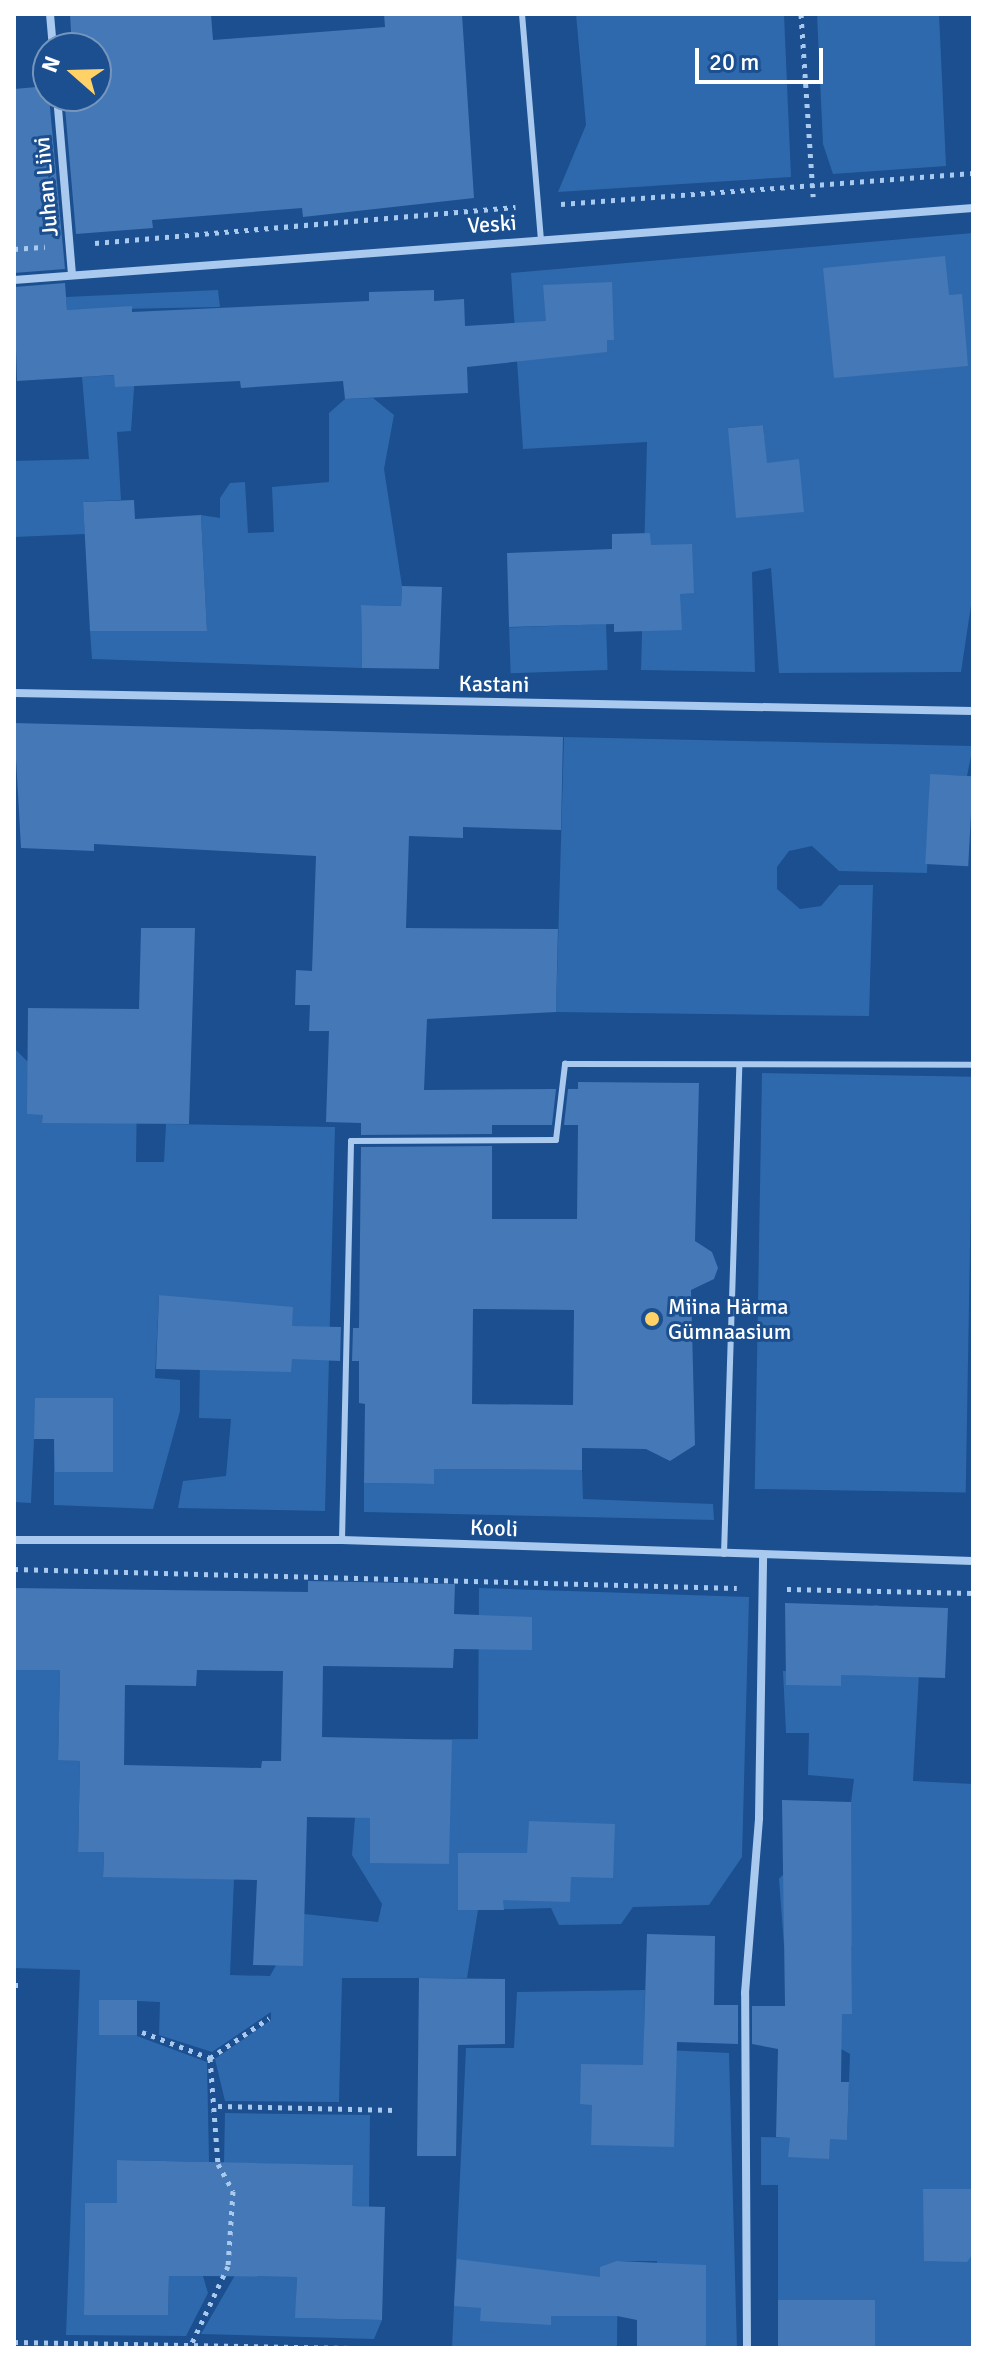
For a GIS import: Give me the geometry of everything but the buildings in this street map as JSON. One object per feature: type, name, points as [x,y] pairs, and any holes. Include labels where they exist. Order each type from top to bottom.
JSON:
[{"type":"street","name":"Juhan Liivi","points":[[58,112],[72,274]]},
{"type":"street","name":"Veski","points":[[14,280],[541,238],[973,208]]},
{"type":"street","name":"Kastani","points":[[14,693],[973,711]]},
{"type":"street","name":"Kooli","points":[[14,1540],[342,1540],[973,1561]]},
{"type":"street","points":[[747,2348],[745,1993],[759,1818],[763,1555]]},
{"type":"lane","points":[[522,14],[541,238]]},
{"type":"lane","points":[[342,1540],[351,1141],[556,1140],[565,1064],[973,1065]]},
{"type":"lane","points":[[724,1554],[739,1065]]},
{"type":"path","points":[[801,14],[815,219]]},
{"type":"path","points":[[14,249],[973,173]]},
{"type":"path","points":[[14,1569],[973,1593]]},
{"type":"path","points":[[210,2058],[269,2018]]},
{"type":"path","points":[[142,2032],[210,2058]]},
{"type":"path","points":[[191,2345],[230,2259],[233,2191],[218,2164],[218,2106],[210,2058]]},
{"type":"path","points":[[218,2106],[396,2110]]},
{"type":"path","points":[[14,2342],[352,2348]]},
{"type":"shaded area","points":[[576,14],[784,14],[791,177],[558,192],[586,125]]},
{"type":"shaded area","points":[[817,14],[939,14],[946,166],[833,174],[823,144]]},
{"type":"shaded area","points":[[973,233],[973,592],[961,672],[779,673],[771,568],[752,572],[755,672],[641,670],[647,442],[523,449],[511,273]],"holes":[[[763,425],[766,459],[728,428]]]},
{"type":"shaded area","points":[[218,290],[220,307],[67,310],[66,297]]},
{"type":"shaded area","points":[[135,374],[131,431],[117,432],[121,500],[83,502],[85,534],[14,537],[14,461],[89,459],[82,377]]},
{"type":"shaded area","points":[[373,398],[394,415],[384,469],[402,586],[401,606],[361,605],[362,668],[92,659],[90,631],[207,631],[201,515],[220,518],[220,498],[230,483],[245,482],[248,533],[274,532],[272,487],[329,482],[329,413],[345,399]]},
{"type":"shaded area","points":[[606,624],[608,670],[511,673],[509,627]]},
{"type":"shaded area","points":[[564,737],[973,746],[967,776],[930,775],[927,873],[839,871],[812,846],[789,851],[777,867],[777,889],[800,909],[821,906],[839,885],[873,885],[869,1016],[556,1012]]},
{"type":"shaded area","points":[[82,1019],[138,1021],[136,1162],[164,1162],[166,1124],[335,1127],[325,1511],[178,1508],[183,1481],[226,1476],[231,1419],[199,1418],[201,1306],[159,1295],[155,1378],[180,1380],[180,1411],[153,1509],[54,1505],[54,1439],[34,1439],[31,1503],[14,1502],[14,1048],[27,1061]]},
{"type":"shaded area","points":[[762,1073],[973,1077],[966,1493],[755,1489]]},
{"type":"shaded area","points":[[434,1469],[582,1470],[583,1499],[713,1504],[714,1520],[364,1512],[364,1483],[434,1484]]},
{"type":"shaded area","points":[[479,1588],[749,1597],[742,1857],[709,1905],[633,1907],[621,1924],[559,1925],[551,1908],[478,1910],[467,1978],[342,1978],[339,2102],[225,2101],[215,2059],[271,2020],[271,2012],[212,2052],[159,2035],[160,2002],[137,2001],[137,2036],[207,2062],[209,2162],[117,2160],[117,2203],[85,2203],[84,2314],[168,2315],[169,2276],[203,2276],[208,2293],[186,2336],[66,2335],[80,1970],[14,1968],[14,1670],[60,1670],[58,1759],[80,1761],[78,1851],[104,1852],[103,1876],[234,1879],[230,1975],[270,1976],[304,1914],[378,1922],[382,1904],[352,1855],[361,1740],[478,1739]],"holes":[[[458,1853],[478,1853],[458,1910]]]},
{"type":"shaded area","points":[[874,1605],[889,1607],[920,1656],[913,1781],[973,1784],[973,2348],[875,2348],[875,2300],[778,2300],[778,2185],[761,2185],[761,2137],[847,2139],[850,2054],[841,2049],[841,2014],[852,2013],[852,1946],[784,1946],[779,1879],[851,1802],[854,1779],[808,1775],[809,1733],[786,1733],[783,1671],[872,1676]]},
{"type":"shaded area","points":[[645,1990],[644,2049],[729,2053],[737,2348],[706,2348],[706,2265],[685,2265],[657,2287],[657,2261],[618,2261],[617,2348],[452,2348],[466,2048],[514,2048],[517,1992]]},
{"type":"shaded area","points":[[225,2113],[370,2115],[369,2207],[352,2206],[352,2165],[224,2163]]},
{"type":"shaded area","points":[[241,2265],[258,2277],[297,2277],[296,2318],[382,2320],[374,2339],[201,2334]]},
{"type":"place","name":"Miina Härma Gümnaasium","points":[[652,1319]]}]
